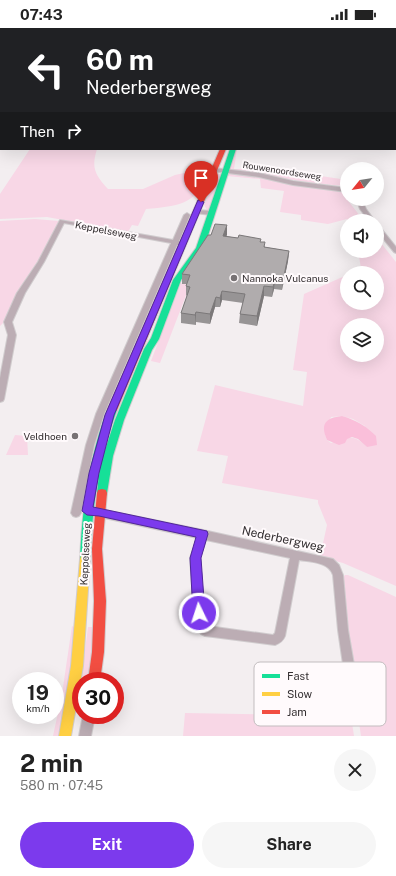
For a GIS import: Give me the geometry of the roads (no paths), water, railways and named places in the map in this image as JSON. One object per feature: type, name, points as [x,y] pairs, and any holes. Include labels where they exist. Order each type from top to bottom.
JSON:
[{"type":"main road","name":"Keppelseweg","points":[[65,736],[76,675],[81,624],[87,511],[102,438],[179,243],[197,212],[223,150]]},
{"type":"main road","name":"Keppelseweg","points":[[95,672],[100,601],[97,549],[103,477],[120,419],[148,350],[155,338],[171,300],[177,280],[200,248],[233,150]]},
{"type":"street","name":"Rouwenoordseweg","points":[[214,170],[259,175],[340,189]]},
{"type":"street","points":[[197,212],[211,213]]},
{"type":"street","name":"Keppelseweg","points":[[76,513],[92,437],[100,414],[179,243],[187,215]]},
{"type":"street","name":"Keppelseweg","points":[[0,399],[12,335],[8,322],[21,293],[41,262],[62,222],[179,243]]},
{"type":"street","points":[[384,236],[396,251]]},
{"type":"street","points":[[92,437],[102,438]]},
{"type":"street","name":"Nederbergweg","points":[[87,511],[99,512],[203,534],[295,556],[301,555],[330,562],[336,568],[349,662]]},
{"type":"street","points":[[203,534],[195,558],[200,626],[205,631],[274,640],[280,636],[295,556]]},
{"type":"street","points":[[81,624],[99,624]]},
{"type":"street","points":[[85,736],[87,724]]},
{"type":"place","name":"Nannoka Vulcanus","points":[[234,278]]},
{"type":"place","name":"Veldhoen","points":[[75,436]]}]
